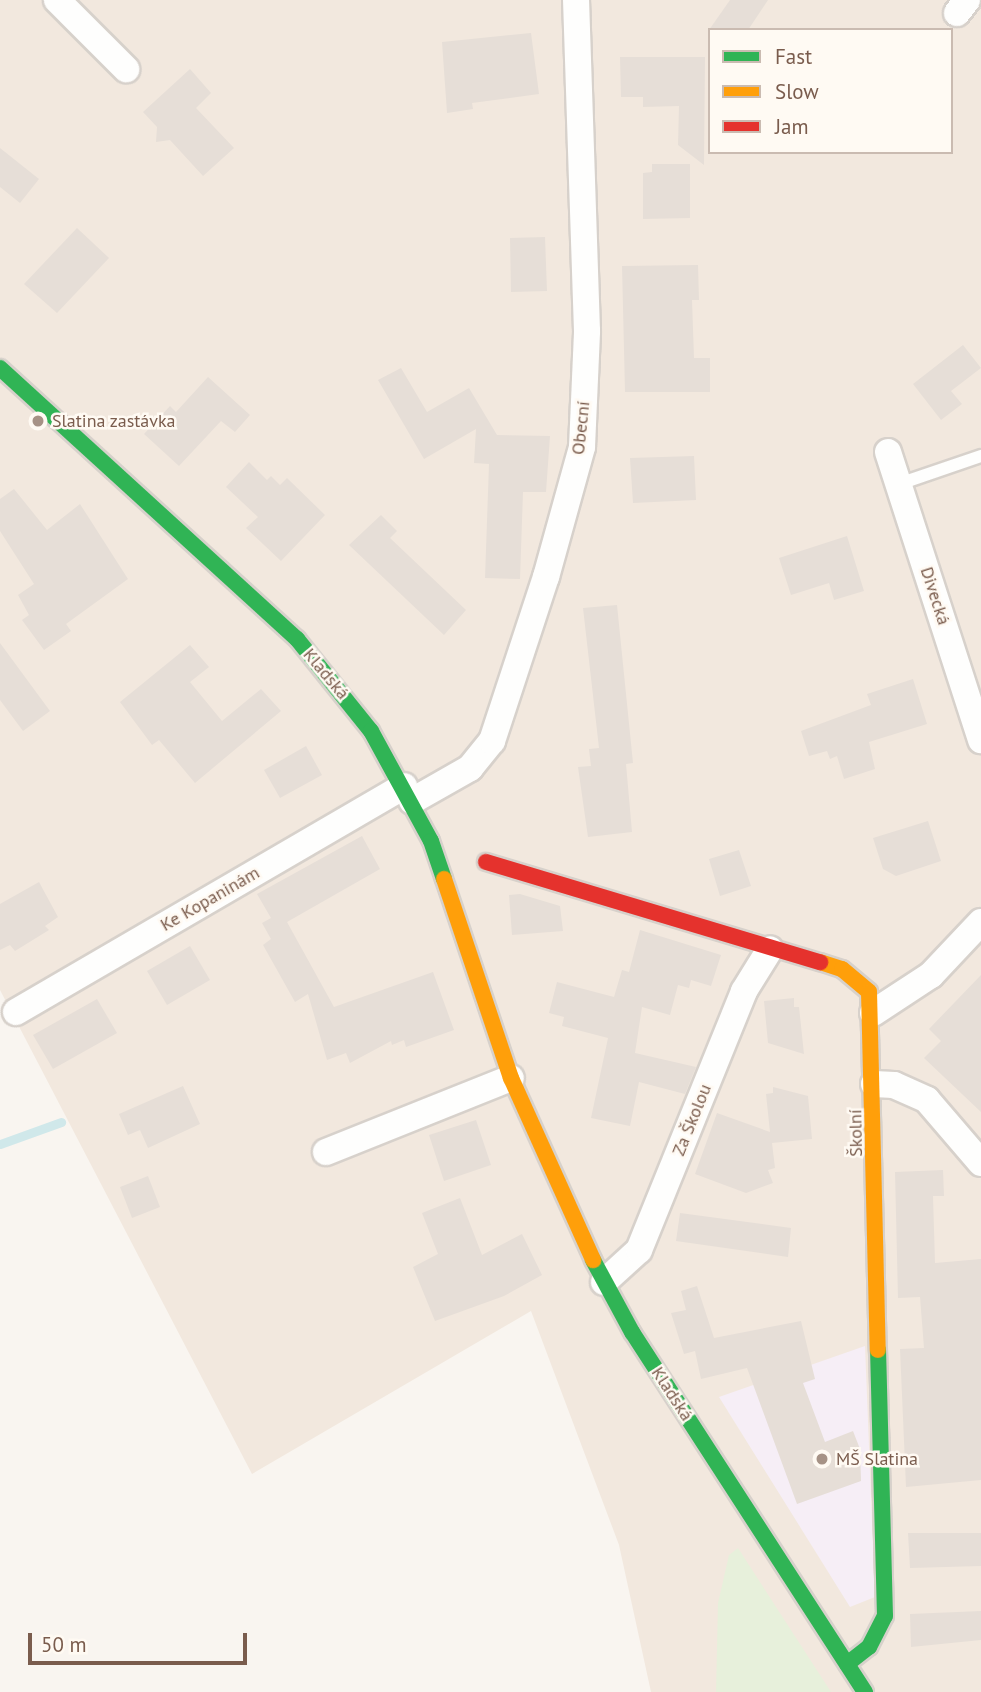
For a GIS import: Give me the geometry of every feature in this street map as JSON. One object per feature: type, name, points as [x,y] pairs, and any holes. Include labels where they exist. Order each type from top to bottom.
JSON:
[{"type":"main road","name":"Kladská","points":[[0,368],[297,639],[352,705],[408,793],[440,865],[511,1078],[548,1170],[604,1282],[864,1692]]},
{"type":"main road","name":"Školní","points":[[486,862],[842,969],[869,992],[873,1013],[885,1616],[869,1647],[846,1664]]},
{"type":"street","points":[[57,0],[126,69]]},
{"type":"street","name":"Obecní","points":[[408,793],[470,768],[492,741],[546,578],[582,447],[587,331],[576,0]]},
{"type":"street","name":"Divecká","points":[[888,452],[980,734]]},
{"type":"street","name":"Ke Kopaninám","points":[[16,1012],[408,793]]},
{"type":"street","points":[[873,1013],[931,975],[981,922]]},
{"type":"street","name":"Za Školou","points":[[604,1282],[639,1250],[744,991],[770,949]]},
{"type":"street","points":[[326,1153],[511,1078]]},
{"type":"street","points":[[874,1084],[894,1085],[927,1100],[981,1163]]},
{"type":"lane","points":[[899,484],[981,456]]},
{"type":"shaded area","points":[[0,0],[981,0],[981,1692],[651,1692],[619,1545],[531,1311],[252,1474],[0,990]]},
{"type":"shaded area","points":[[865,1346],[875,1597],[850,1607],[719,1397]]},
{"type":"green space","points":[[738,1548],[831,1692],[716,1692],[718,1603],[729,1555]]},
{"type":"building","points":[[730,0],[768,0],[749,28],[710,28]]},
{"type":"building","points":[[531,33],[539,94],[472,103],[473,109],[447,113],[442,42]]},
{"type":"building","points":[[620,57],[705,57],[704,165],[678,145],[679,106],[643,107],[643,97],[621,97]]},
{"type":"building","points":[[190,69],[211,93],[196,108],[234,148],[203,176],[170,140],[156,142],[157,127],[143,112]]},
{"type":"building","points":[[0,148],[39,179],[20,203],[0,187]]},
{"type":"building","points":[[652,164],[690,164],[690,218],[643,219],[643,173],[652,172]]},
{"type":"building","points":[[77,228],[109,258],[57,313],[24,284]]},
{"type":"building","points":[[545,237],[547,291],[511,292],[510,238]]},
{"type":"building","points":[[698,265],[699,300],[692,300],[694,358],[710,358],[710,392],[625,392],[622,266]]},
{"type":"building","points":[[963,345],[981,368],[951,391],[962,404],[941,420],[913,384]]},
{"type":"building","points":[[401,368],[427,412],[469,388],[497,435],[550,436],[546,492],[523,492],[520,579],[485,578],[489,464],[474,463],[476,429],[424,459],[378,380]]},
{"type":"building","points":[[208,377],[250,415],[235,432],[221,421],[179,466],[144,434],[170,406],[176,412]]},
{"type":"building","points":[[694,456],[696,500],[633,503],[630,458]]},
{"type":"building","points":[[249,462],[267,480],[271,476],[280,485],[287,478],[325,515],[281,561],[246,528],[258,517],[226,487]]},
{"type":"building","points":[[14,489],[47,530],[80,504],[128,579],[66,624],[71,631],[44,650],[22,620],[29,615],[18,595],[34,584],[0,531],[0,499]]},
{"type":"building","points":[[381,515],[397,531],[390,538],[466,610],[444,635],[349,545]]},
{"type":"building","points":[[847,536],[864,591],[834,600],[829,583],[791,595],[779,558]]},
{"type":"building","points":[[617,605],[633,763],[626,764],[632,832],[588,837],[578,767],[591,766],[589,749],[599,748],[583,608]]},
{"type":"building","points":[[0,643],[50,711],[23,731],[0,700]]},
{"type":"building","points":[[190,645],[209,667],[190,682],[222,721],[261,689],[281,711],[195,783],[159,740],[152,745],[120,702]]},
{"type":"building","points":[[913,679],[927,724],[869,742],[875,769],[844,779],[837,756],[830,759],[827,751],[809,756],[801,731],[871,705],[867,694]]},
{"type":"building","points":[[306,746],[322,775],[280,798],[264,770]]},
{"type":"building","points":[[928,821],[941,861],[896,876],[883,869],[873,838]]},
{"type":"building","points":[[362,836],[380,869],[287,922],[334,1007],[433,972],[454,1030],[406,1047],[404,1040],[392,1045],[391,1041],[350,1063],[346,1053],[327,1060],[308,994],[295,1002],[263,945],[271,939],[262,923],[271,918],[257,894]]},
{"type":"building","points":[[739,850],[751,886],[720,896],[709,859]]},
{"type":"building","points":[[39,882],[58,917],[45,926],[49,930],[15,951],[10,945],[0,950],[0,904]]},
{"type":"building","points":[[520,894],[560,906],[563,931],[512,935],[509,895]]},
{"type":"building","points":[[640,930],[721,955],[711,986],[691,980],[689,988],[678,985],[670,1015],[642,1007],[635,1053],[696,1067],[685,1094],[639,1082],[630,1126],[591,1118],[608,1038],[562,1026],[564,1017],[549,1013],[557,982],[614,997],[622,970],[629,972]]},
{"type":"building","points":[[190,946],[210,980],[167,1005],[147,971]]},
{"type":"building","points":[[981,975],[981,1112],[924,1058],[941,1041],[929,1029]]},
{"type":"building","points":[[794,998],[794,1007],[799,1007],[804,1054],[768,1043],[764,1001]]},
{"type":"building","points":[[97,999],[117,1033],[53,1069],[33,1035]]},
{"type":"building","points":[[183,1086],[200,1124],[148,1148],[140,1130],[128,1135],[119,1114]]},
{"type":"building","points":[[773,1087],[808,1096],[812,1139],[772,1143],[775,1168],[768,1170],[773,1183],[746,1193],[695,1174],[717,1113],[770,1132],[766,1094],[773,1093]]},
{"type":"building","points":[[476,1120],[491,1165],[444,1181],[429,1135]]},
{"type":"building","points":[[943,1170],[944,1196],[933,1196],[935,1263],[981,1259],[981,1480],[906,1487],[900,1349],[924,1348],[920,1297],[898,1298],[895,1172]]},
{"type":"building","points":[[148,1176],[160,1207],[132,1218],[120,1187]]},
{"type":"building","points":[[460,1198],[482,1255],[522,1234],[542,1275],[504,1296],[435,1321],[413,1267],[438,1254],[422,1213]]},
{"type":"building","points":[[680,1213],[791,1228],[788,1257],[676,1241]]},
{"type":"building","points":[[697,1286],[714,1338],[801,1321],[815,1379],[803,1383],[825,1442],[853,1431],[860,1449],[861,1481],[797,1504],[747,1368],[701,1379],[695,1351],[684,1354],[671,1313],[686,1310],[681,1291]]},
{"type":"building","points":[[908,1533],[981,1533],[981,1566],[910,1568]]},
{"type":"building","points":[[981,1611],[981,1640],[911,1647],[910,1614]]},
{"type":"waterway","points":[[0,1144],[61,1122]]},
{"type":"traffic: fast","points":[[0,368],[297,639],[371,731],[431,841],[444,879]]},
{"type":"traffic: fast","points":[[593,1260],[632,1332],[865,1692]]},
{"type":"traffic: fast","points":[[847,1664],[869,1647],[885,1616],[878,1350]]},
{"type":"traffic: slow","points":[[444,879],[511,1078],[593,1260]]},
{"type":"traffic: slow","points":[[820,962],[842,969],[869,992],[878,1350]]},
{"type":"traffic: jam","points":[[486,862],[820,962]]},
{"type":"place","name":"Slatina zastávka","points":[[38,421]]},
{"type":"place","name":"MŠ Slatina","points":[[822,1459]]}]
